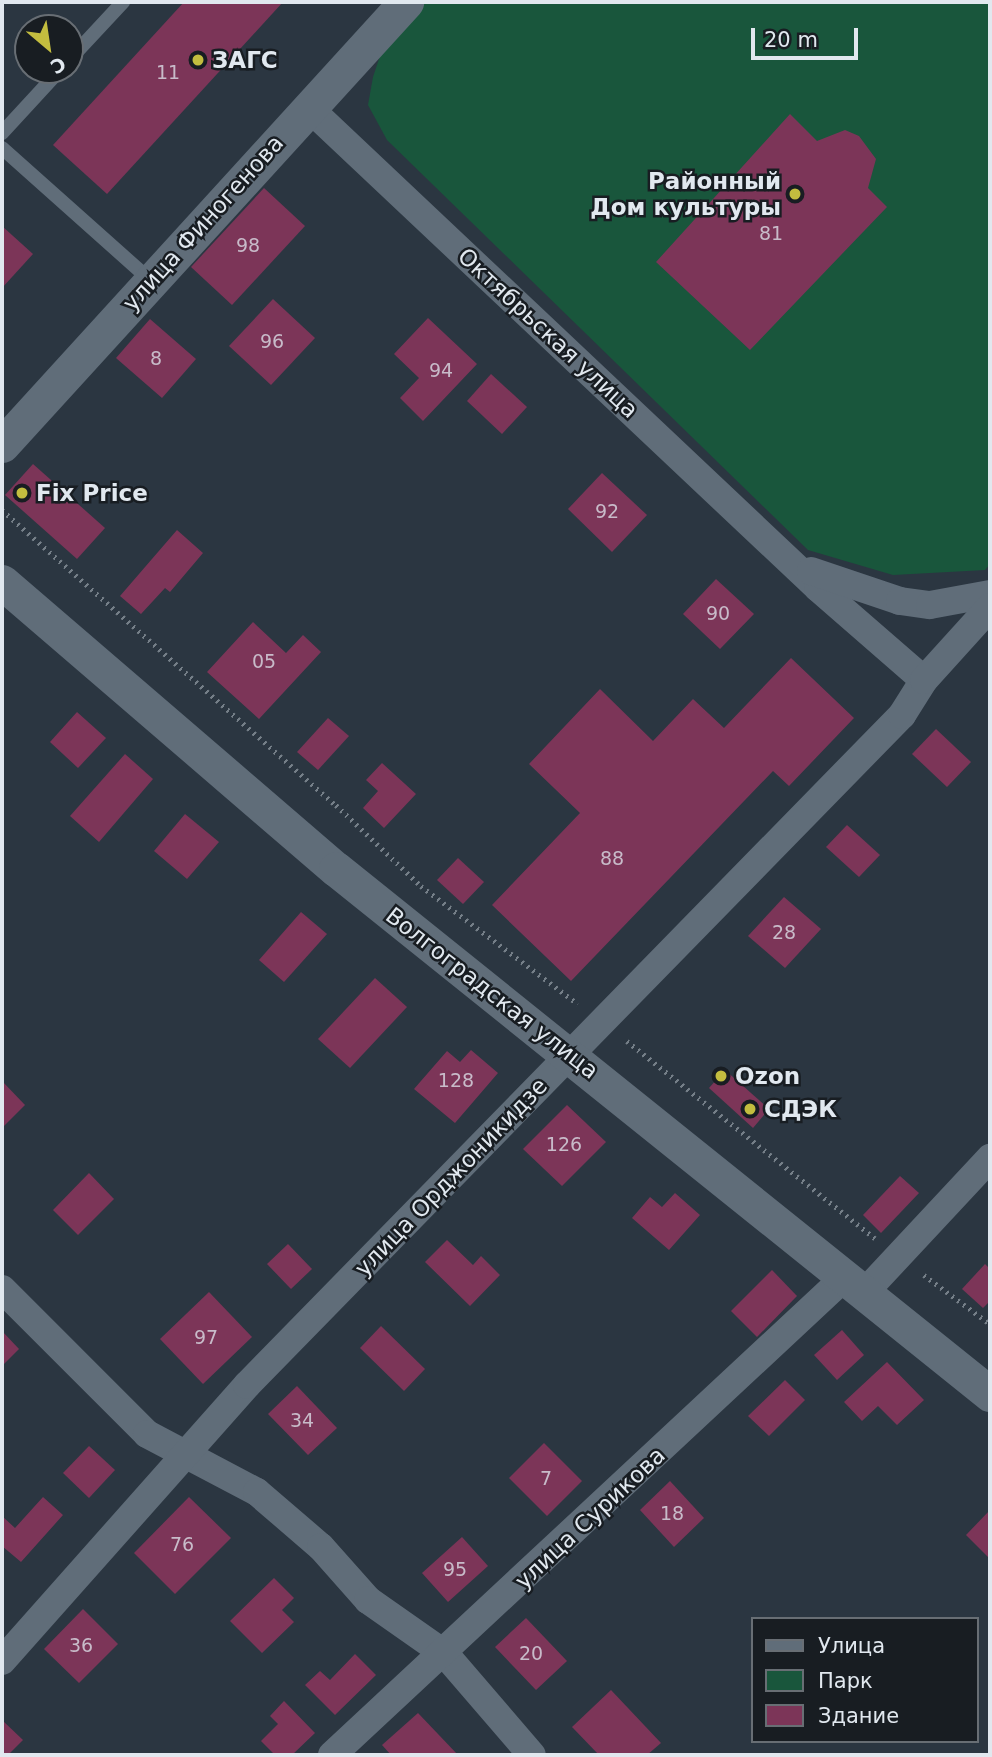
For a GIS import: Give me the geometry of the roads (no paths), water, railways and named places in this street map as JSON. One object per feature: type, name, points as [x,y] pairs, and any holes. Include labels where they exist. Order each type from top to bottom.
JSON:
[{"type":"street","name":"улица Финогенова","points":[[2,445],[308,107],[407,2]]},
{"type":"street","name":"Октябрьская улица","points":[[308,107],[788,560],[924,680]]},
{"type":"street","name":"Октябрьская улица","points":[[788,560],[829,580],[900,601],[930,605],[990,594]]},
{"type":"street","name":"Волгоградская улица","points":[[2,582],[336,869],[570,1054],[990,1394]]},
{"type":"street","name":"улица Орджоникидзе","points":[[2,1661],[185,1454],[602,1021],[902,715],[924,680],[990,607]]},
{"type":"street","name":"улица Сурикова","points":[[332,1755],[854,1285],[899,1257],[990,1158]]},
{"type":"street","points":[[2,1289],[147,1434],[257,1492],[321,1547],[368,1600],[445,1654],[532,1755]]},
{"type":"lane","points":[[84,44],[123,2]]},
{"type":"lane","points":[[2,133],[47,84]]},
{"type":"lane","points":[[2,148],[152,281]]},
{"type":"place","name":"ЗАГС","points":[[198,60]]},
{"type":"place","name":"Районный Дом культуры","points":[[795,194]]},
{"type":"place","name":"Fix Price","points":[[22,493]]},
{"type":"place","name":"Ozon","points":[[721,1076]]},
{"type":"place","name":"СДЭК","points":[[750,1109]]}]
